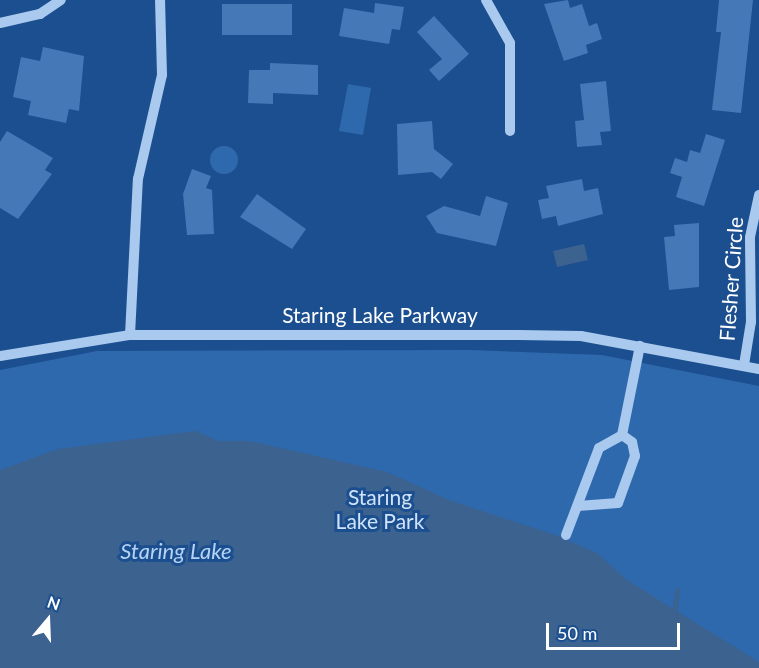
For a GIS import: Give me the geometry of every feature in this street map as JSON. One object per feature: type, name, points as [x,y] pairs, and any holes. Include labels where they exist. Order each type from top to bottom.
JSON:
[{"type":"street","points":[[0,23],[40,14],[61,0]]},
{"type":"street","points":[[130,335],[138,179],[162,75],[160,0]]},
{"type":"street","points":[[486,0],[510,43],[510,131]]},
{"type":"street","name":"Flesher Circle","points":[[744,365],[751,322],[750,237],[759,195]]},
{"type":"street","name":"Staring Lake Parkway","points":[[0,356],[130,335],[581,336],[759,369]]},
{"type":"street","points":[[622,435],[640,346]]},
{"type":"street","points":[[566,535],[598,448],[622,435]]},
{"type":"street","points":[[578,506],[618,503],[635,456],[632,442],[622,435]]},
{"type":"green space","points":[[348,84],[371,88],[363,135],[339,131]]},
{"type":"green space","points":[[224,146],[234,150],[238,160],[234,170],[224,174],[214,170],[210,160],[214,150]]},
{"type":"green space","name":"Staring Lake Park","points":[[470,350],[602,355],[759,386],[759,668],[0,668],[0,370],[97,351]]},
{"type":"water","points":[[584,244],[588,260],[557,267],[553,251]]},
{"type":"water","name":"Staring Lake","points":[[195,431],[219,441],[249,441],[387,472],[449,500],[555,535],[597,553],[627,580],[759,662],[759,668],[0,668],[0,470],[58,449]]},
{"type":"building","points":[[568,0],[570,8],[582,4],[589,26],[597,23],[602,39],[586,45],[588,53],[564,61],[544,4]]},
{"type":"building","points":[[719,0],[753,0],[741,113],[712,110],[721,32],[716,32]]},
{"type":"building","points":[[375,3],[404,7],[400,30],[392,29],[389,44],[339,36],[344,8],[374,13]]},
{"type":"building","points":[[222,4],[292,4],[292,35],[222,35]]},
{"type":"building","points":[[434,16],[469,54],[439,81],[429,70],[442,59],[417,32]]},
{"type":"building","points":[[43,47],[84,56],[79,111],[69,109],[66,123],[28,115],[31,101],[13,97],[21,57],[40,61]]},
{"type":"building","points":[[270,63],[318,65],[318,95],[273,93],[273,104],[248,103],[249,70],[270,70]]},
{"type":"building","points":[[606,81],[611,131],[600,132],[602,145],[577,147],[575,121],[584,120],[580,84]]},
{"type":"building","points":[[432,121],[434,149],[453,164],[441,179],[432,172],[398,175],[397,124]]},
{"type":"building","points":[[7,131],[53,158],[45,170],[52,174],[18,219],[0,208],[0,142]]},
{"type":"building","points":[[706,134],[725,140],[704,206],[676,197],[682,177],[670,173],[675,158],[687,162],[690,150],[700,153]]},
{"type":"building","points":[[192,169],[211,176],[206,188],[212,190],[214,234],[187,235],[183,194]]},
{"type":"building","points":[[582,179],[584,191],[598,188],[603,214],[558,226],[556,216],[542,219],[538,200],[549,198],[546,186]]},
{"type":"building","points":[[257,194],[306,229],[292,249],[240,217]]},
{"type":"building","points":[[486,196],[508,203],[496,246],[437,233],[426,216],[444,206],[480,216]]},
{"type":"building","points":[[699,223],[699,287],[669,290],[664,237],[675,236],[674,225]]},
{"type":"waterway","points":[[674,619],[677,590]]}]
